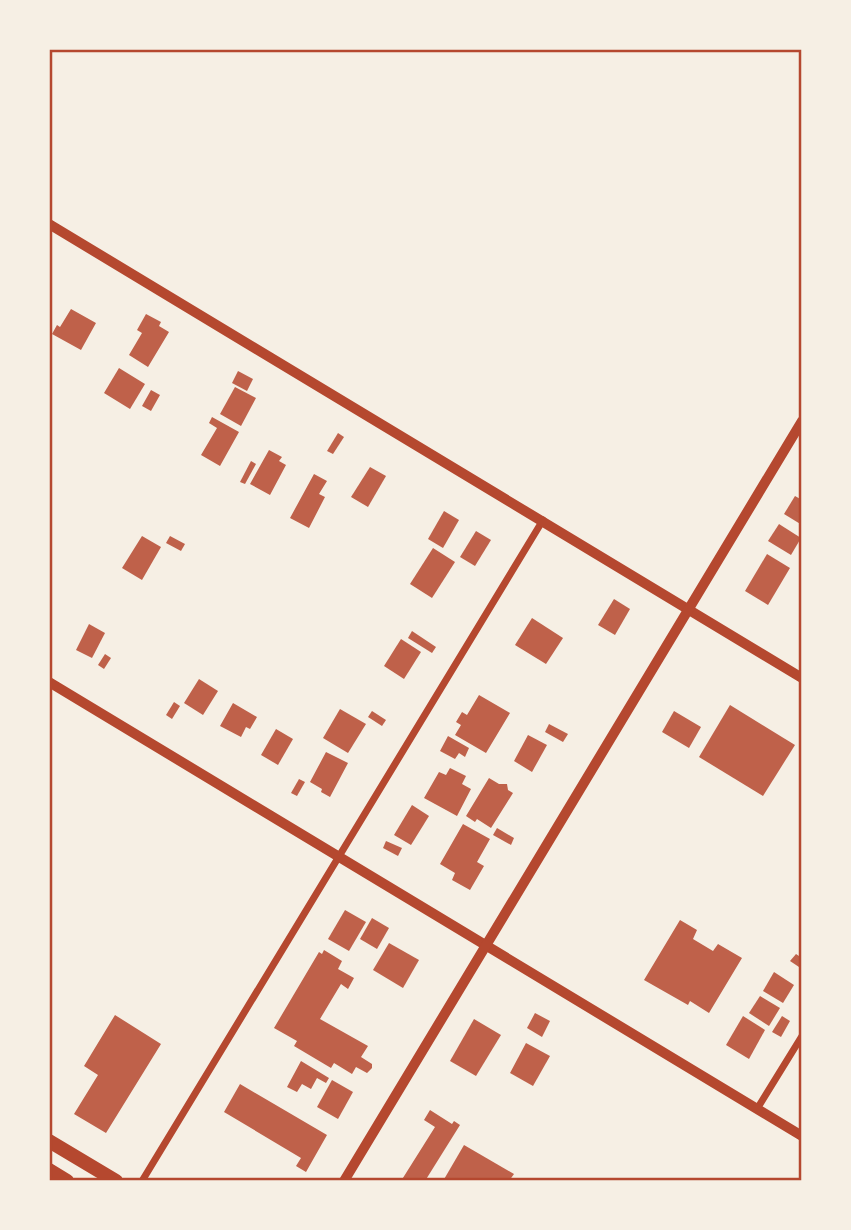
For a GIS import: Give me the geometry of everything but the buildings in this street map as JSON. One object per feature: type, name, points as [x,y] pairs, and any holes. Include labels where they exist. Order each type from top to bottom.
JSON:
[{"type":"highway","points":[[49,1141],[116,1181]]},
{"type":"highway","points":[[49,1170],[67,1181]]},
{"type":"street","points":[[49,224],[802,678]]},
{"type":"street","points":[[344,1181],[802,421]]},
{"type":"street","points":[[142,1181],[543,520]]},
{"type":"street","points":[[49,682],[802,1136]]},
{"type":"street","points":[[757,1109],[802,1036]]}]
